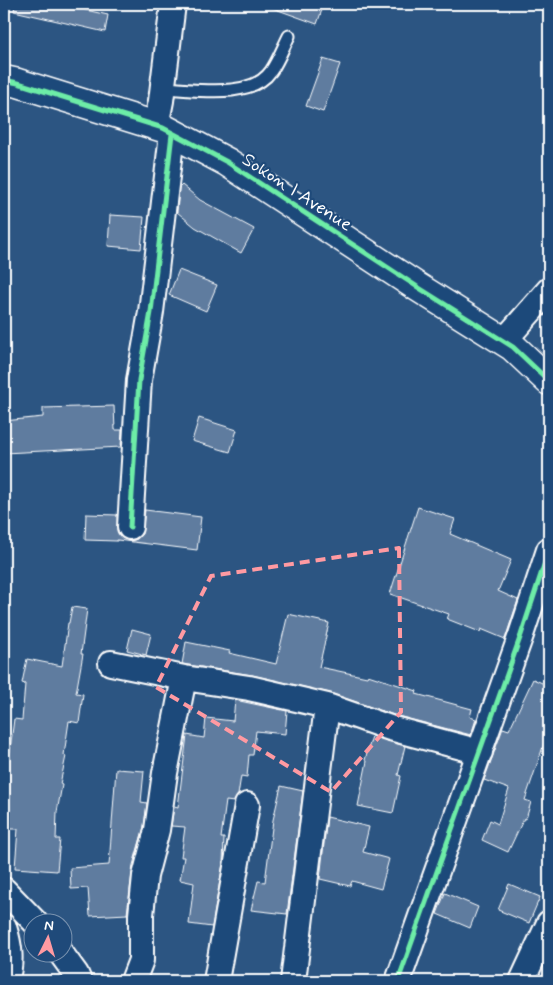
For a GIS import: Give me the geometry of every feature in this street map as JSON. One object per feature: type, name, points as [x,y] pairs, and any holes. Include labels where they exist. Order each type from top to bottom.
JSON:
[{"type":"street","points":[[130,527],[139,380],[151,312],[164,130],[163,88],[173,4]]},
{"type":"street","name":"Sokon I Avenue","points":[[4,80],[164,130],[227,162],[513,347],[549,381]]},
{"type":"street","points":[[504,341],[549,290]]},
{"type":"street","points":[[398,981],[521,635],[549,550]]},
{"type":"street","points":[[111,663],[184,678],[249,688],[327,706],[390,728],[480,752]]},
{"type":"street","points":[[133,981],[141,960],[141,915],[145,876],[157,830],[165,773],[184,678]]},
{"type":"street","points":[[292,981],[327,706]]},
{"type":"street","points":[[216,981],[247,805]]},
{"type":"street","points":[[4,890],[25,912]]},
{"type":"street","points":[[4,911],[22,921]]},
{"type":"street","points":[[522,981],[543,949],[549,923]]},
{"type":"street","points":[[4,927],[10,943],[11,968],[6,981]]},
{"type":"street","points":[[67,962],[79,981]]},
{"type":"lane","points":[[163,88],[234,91],[253,86],[271,73],[289,36]]},
{"type":"highlighted area","points":[[399,548],[401,712],[331,792],[156,687],[211,576]]},
{"type":"building","points":[[15,4],[59,4],[108,15],[105,32],[14,11]]},
{"type":"building","points":[[268,4],[324,4],[317,24],[267,6]]},
{"type":"building","points":[[323,59],[340,64],[323,112],[306,106]]},
{"type":"building","points":[[182,185],[200,200],[254,229],[241,253],[195,227],[177,212],[179,188]]},
{"type":"building","points":[[110,215],[144,217],[141,249],[108,246]]},
{"type":"building","points":[[179,270],[217,285],[206,311],[169,295]]},
{"type":"building","points":[[114,406],[115,430],[122,430],[121,447],[4,453],[4,421],[43,417],[43,408]]},
{"type":"building","points":[[199,418],[237,430],[230,452],[192,441]]},
{"type":"building","points":[[418,507],[455,519],[450,534],[511,560],[498,591],[518,600],[505,639],[481,629],[480,632],[447,619],[449,614],[390,594]]},
{"type":"building","points":[[145,510],[201,517],[197,550],[117,540],[85,540],[86,514],[117,515],[118,533],[122,538],[130,541],[137,539],[142,534]]},
{"type":"building","points":[[72,607],[87,609],[81,654],[83,654],[76,693],[83,694],[79,723],[69,721],[64,755],[66,756],[57,812],[56,839],[60,839],[57,871],[15,868],[18,829],[4,829],[4,780],[6,781],[14,719],[22,720],[25,684],[22,683],[27,659],[62,666]]},
{"type":"building","points":[[288,614],[329,623],[319,667],[367,677],[368,675],[417,691],[416,694],[472,709],[470,717],[476,719],[471,735],[394,715],[330,693],[252,675],[182,664],[186,642],[230,651],[229,653],[276,664]]},
{"type":"building","points":[[132,629],[151,634],[146,655],[127,650]]},
{"type":"building","points":[[533,679],[549,686],[549,729],[525,800],[531,802],[526,819],[524,818],[508,852],[482,840],[490,820],[498,824],[509,789],[484,780],[503,728],[509,730]]},
{"type":"building","points":[[235,700],[287,711],[285,734],[256,731],[253,755],[249,755],[247,777],[241,776],[238,795],[234,802],[226,801],[221,838],[224,838],[223,863],[212,927],[189,924],[194,883],[180,880],[184,857],[181,857],[185,827],[171,826],[174,806],[178,807],[187,735],[204,738],[206,718],[233,721]]},
{"type":"building","points":[[372,736],[405,746],[398,775],[401,776],[393,813],[358,806],[367,761],[365,760]]},
{"type":"building","points":[[116,769],[144,771],[141,802],[147,803],[144,827],[133,865],[127,914],[90,916],[88,888],[71,889],[70,868],[109,865]]},
{"type":"building","points":[[281,786],[303,791],[287,914],[251,910],[258,881],[265,882],[273,820]]},
{"type":"building","points":[[327,817],[369,827],[363,852],[389,859],[381,889],[352,881],[350,886],[320,879]]},
{"type":"building","points":[[509,884],[540,897],[529,923],[498,910]]},
{"type":"building","points":[[445,893],[478,907],[470,928],[437,914]]},
{"type":"cycle path","points":[[4,80],[163,128],[227,162],[513,347],[549,381]]},
{"type":"cycle path","points":[[130,527],[139,380],[151,312],[172,134]]},
{"type":"cycle path","points":[[398,981],[521,635],[549,550]]}]
